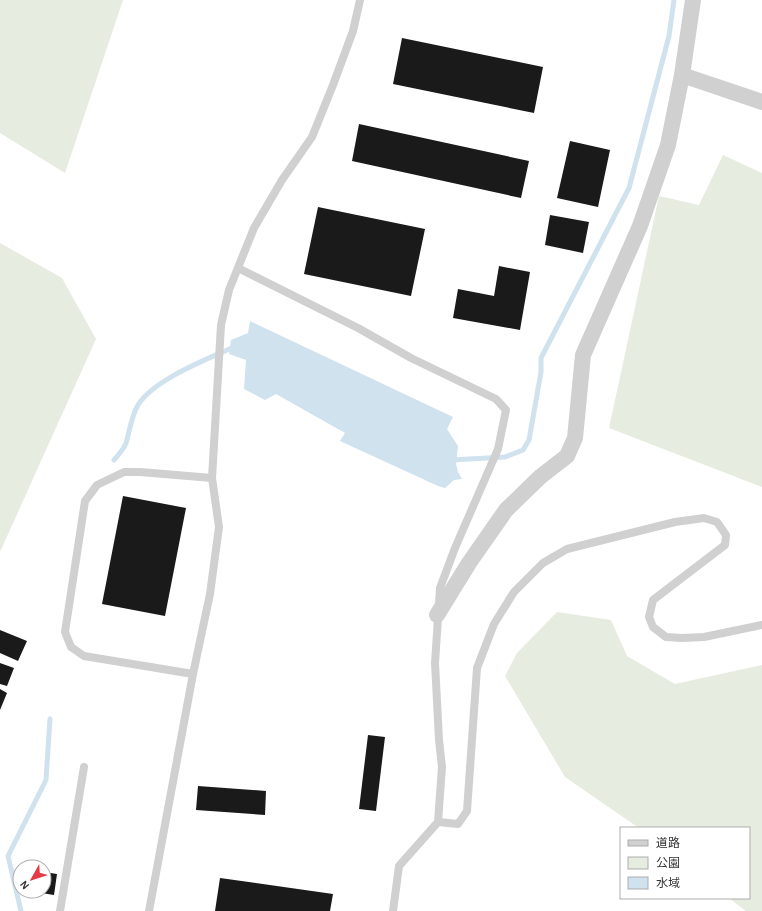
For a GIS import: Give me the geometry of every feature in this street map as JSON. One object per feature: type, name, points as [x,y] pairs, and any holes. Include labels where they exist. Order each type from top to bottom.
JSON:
[{"type":"street","points":[[438,615],[469,563],[506,510],[540,477],[566,456],[575,438],[583,355],[640,226],[665,153],[682,74],[694,0]]},
{"type":"street","points":[[682,74],[762,102]]},
{"type":"lane","points":[[149,911],[193,674],[210,594],[219,527],[212,478],[221,324],[229,290],[254,228],[282,180],[312,137],[334,84],[353,31],[360,0]]},
{"type":"lane","points":[[238,268],[311,304],[411,358],[496,400],[506,410],[498,449],[493,464],[455,548],[440,588],[435,663],[442,767],[438,822],[399,866],[393,911]]},
{"type":"lane","points":[[193,674],[84,656],[71,647],[65,632],[85,501],[97,485],[124,472],[212,478]]},
{"type":"lane","points":[[438,822],[458,824],[467,811],[477,668],[494,624],[514,592],[543,563],[567,549],[675,522],[704,518],[717,522],[726,535],[725,545],[653,600],[649,617],[653,627],[666,637],[682,638],[704,637],[762,625]]},
{"type":"lane","points":[[60,911],[84,767]]},
{"type":"green space","points":[[0,0],[123,0],[65,173],[0,133]]},
{"type":"green space","points":[[723,155],[762,173],[762,487],[609,428],[659,196],[699,205]]},
{"type":"green space","points":[[0,243],[62,278],[96,339],[0,552]]},
{"type":"green space","points":[[557,612],[611,620],[627,656],[675,684],[762,665],[762,911],[746,911],[730,899],[750,899],[750,827],[638,827],[565,777],[505,676],[517,653]]},
{"type":"water","points":[[250,321],[453,417],[447,429],[458,446],[456,464],[462,479],[454,480],[445,488],[438,486],[340,441],[345,433],[276,394],[265,400],[244,389],[246,360],[229,354],[231,340],[248,333]]},
{"type":"building","points":[[402,38],[543,67],[534,113],[393,84]]},
{"type":"building","points":[[359,124],[529,161],[521,198],[352,161]]},
{"type":"building","points":[[570,141],[610,150],[598,207],[557,198]]},
{"type":"building","points":[[318,207],[425,229],[411,296],[304,274]]},
{"type":"building","points":[[550,215],[589,222],[583,253],[545,245]]},
{"type":"building","points":[[499,266],[530,272],[520,330],[453,318],[458,289],[494,296]]},
{"type":"building","points":[[123,496],[186,508],[165,616],[102,604]]},
{"type":"building","points":[[0,630],[27,641],[18,661],[0,653]]},
{"type":"building","points":[[0,663],[14,668],[7,686],[0,684]]},
{"type":"building","points":[[0,689],[7,693],[0,710]]},
{"type":"building","points":[[368,735],[385,737],[376,811],[359,809]]},
{"type":"building","points":[[198,786],[266,791],[265,815],[196,810]]},
{"type":"building","points":[[52,873],[57,874],[54,895],[52,895]]},
{"type":"building","points":[[220,878],[333,894],[330,911],[215,911]]},
{"type":"waterway","points":[[451,460],[505,457],[523,450],[529,440],[541,372],[541,358],[629,188],[669,36],[674,0]]},
{"type":"waterway","points":[[114,460],[125,445],[132,419],[138,405],[146,396],[169,378],[236,346]]},
{"type":"waterway","points":[[21,911],[8,856],[46,780],[50,719]]}]
